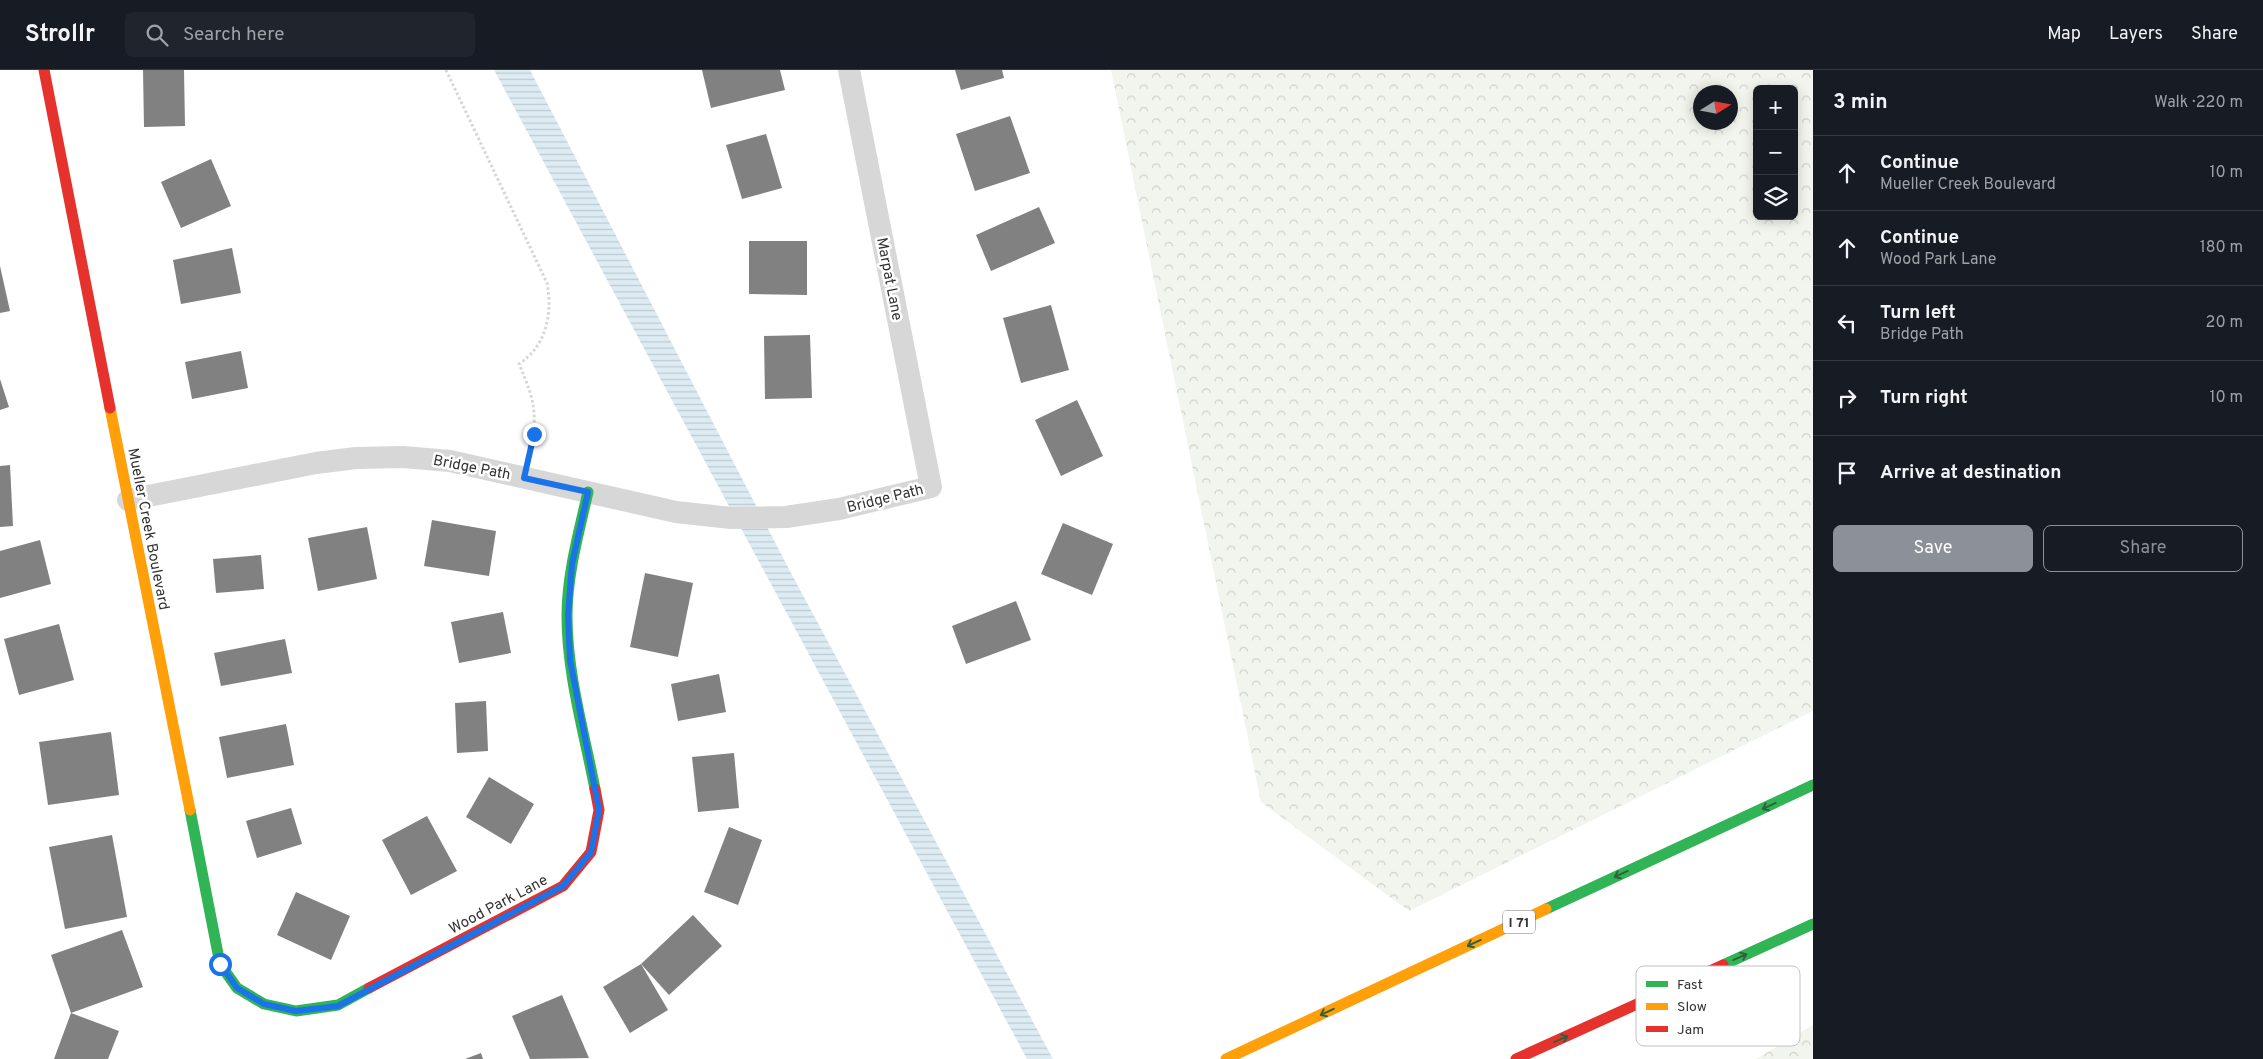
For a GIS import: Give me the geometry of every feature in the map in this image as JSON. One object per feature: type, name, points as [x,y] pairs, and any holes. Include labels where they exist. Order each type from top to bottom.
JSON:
[{"type":"main road","name":"Mueller Creek Boulevard","points":[[44,70],[220,964],[237,988]]},
{"type":"main road","name":"Wood Park Lane","points":[[237,988],[264,1004],[296,1011],[338,1006],[563,886],[591,852],[599,810],[570,660],[568,615],[572,564],[588,492]]},
{"type":"main road","name":"I 71","points":[[1226,1059],[1813,785]]},
{"type":"main road","points":[[1721,966],[1813,924]]},
{"type":"main road","points":[[1516,1059],[1636,1004]]},
{"type":"street","name":"Marpat Lane","points":[[849,70],[931,487]]},
{"type":"street","name":"Bridge Path","points":[[128,500],[356,458],[403,456],[450,461],[676,512],[740,518],[786,517],[839,509],[931,487]]},
{"type":"path","points":[[446,70],[547,283],[551,301],[547,326],[540,344],[531,356],[519,364],[529,385],[536,412],[534,434],[524,478]]},
{"type":"green space","points":[[1111,70],[1813,70],[1813,711],[1409,911],[1261,802]]},
{"type":"green space","points":[[1813,1025],[1813,1059],[1756,1059],[1778,1046],[1800,1046],[1800,1033]]},
{"type":"shaded area","points":[[494,70],[530,70],[792,575],[1053,1059],[1027,1059]]},
{"type":"building","points":[[143,70],[184,70],[185,126],[144,127]]},
{"type":"building","points":[[702,70],[780,70],[785,90],[711,108]]},
{"type":"building","points":[[955,70],[1002,70],[1004,78],[961,90]]},
{"type":"building","points":[[1010,116],[1030,173],[975,191],[956,134]]},
{"type":"building","points":[[766,134],[782,188],[742,199],[726,145]]},
{"type":"building","points":[[211,159],[231,206],[181,228],[161,182]]},
{"type":"building","points":[[1039,207],[1055,243],[991,271],[976,235]]},
{"type":"building","points":[[749,241],[807,241],[807,295],[749,294]]},
{"type":"building","points":[[232,248],[241,293],[181,304],[173,260]]},
{"type":"building","points":[[0,266],[10,311],[0,313]]},
{"type":"building","points":[[1051,305],[1069,370],[1021,383],[1003,318]]},
{"type":"building","points":[[810,335],[812,398],[765,399],[764,336]]},
{"type":"building","points":[[241,351],[248,388],[192,399],[185,362]]},
{"type":"building","points":[[0,379],[9,407],[0,410]]},
{"type":"building","points":[[1077,400],[1103,456],[1061,476],[1035,420]]},
{"type":"building","points":[[10,465],[13,526],[0,527],[0,466]]},
{"type":"building","points":[[432,520],[496,531],[489,576],[424,566]]},
{"type":"building","points":[[1063,523],[1113,544],[1092,595],[1041,574]]},
{"type":"building","points":[[367,527],[377,579],[318,591],[308,538]]},
{"type":"building","points":[[40,540],[51,584],[0,598],[0,551]]},
{"type":"building","points":[[261,555],[264,589],[216,593],[213,559]]},
{"type":"building","points":[[645,573],[693,583],[678,657],[630,647]]},
{"type":"building","points":[[1016,601],[1031,640],[966,664],[952,626]]},
{"type":"building","points":[[503,612],[511,653],[459,663],[451,622]]},
{"type":"building","points":[[59,624],[74,680],[19,695],[4,639]]},
{"type":"building","points":[[285,639],[292,673],[221,686],[214,653]]},
{"type":"building","points":[[719,674],[726,712],[678,721],[671,684]]},
{"type":"building","points":[[486,701],[488,751],[457,753],[455,703]]},
{"type":"building","points":[[286,724],[294,765],[227,778],[219,737]]},
{"type":"building","points":[[111,732],[119,795],[48,805],[39,742]]},
{"type":"building","points":[[734,753],[739,808],[698,812],[692,757]]},
{"type":"building","points":[[489,777],[534,804],[511,844],[466,817]]},
{"type":"building","points":[[291,808],[302,844],[257,858],[246,821]]},
{"type":"building","points":[[427,816],[457,871],[411,895],[382,840]]},
{"type":"building","points":[[729,827],[762,840],[738,905],[704,892]]},
{"type":"building","points":[[112,835],[127,917],[65,929],[49,847]]},
{"type":"building","points":[[296,892],[350,916],[331,960],[277,935]]},
{"type":"building","points":[[693,915],[722,946],[669,995],[641,964]]},
{"type":"building","points":[[122,930],[143,987],[71,1013],[51,955]]},
{"type":"building","points":[[641,964],[668,1010],[630,1033],[603,987]]},
{"type":"building","points":[[562,995],[589,1058],[530,1059],[512,1016]]},
{"type":"building","points":[[71,1013],[119,1031],[108,1059],[54,1059]]},
{"type":"building","points":[[481,1053],[483,1059],[465,1059]]},
{"type":"traffic: fast","points":[[588,492],[571,569],[567,616],[573,681],[595,789]]},
{"type":"traffic: fast","points":[[1546,909],[1813,785]]},
{"type":"traffic: fast","points":[[190,810],[220,964],[237,988],[264,1004],[296,1011],[338,1005],[369,988]]},
{"type":"traffic: fast","points":[[1723,965],[1813,924]]},
{"type":"traffic: slow","points":[[110,408],[190,810]]},
{"type":"traffic: slow","points":[[1226,1059],[1546,909]]},
{"type":"traffic: jam","points":[[44,70],[110,408]]},
{"type":"traffic: jam","points":[[369,988],[563,886],[591,852],[599,810],[595,789]]},
{"type":"traffic: jam","points":[[1516,1059],[1636,1005]]},
{"type":"route","points":[[220,964],[237,988],[264,1004],[296,1011],[338,1006],[563,886],[591,852],[599,810],[570,660],[568,615],[572,564],[588,492],[524,478],[534,434]]}]
